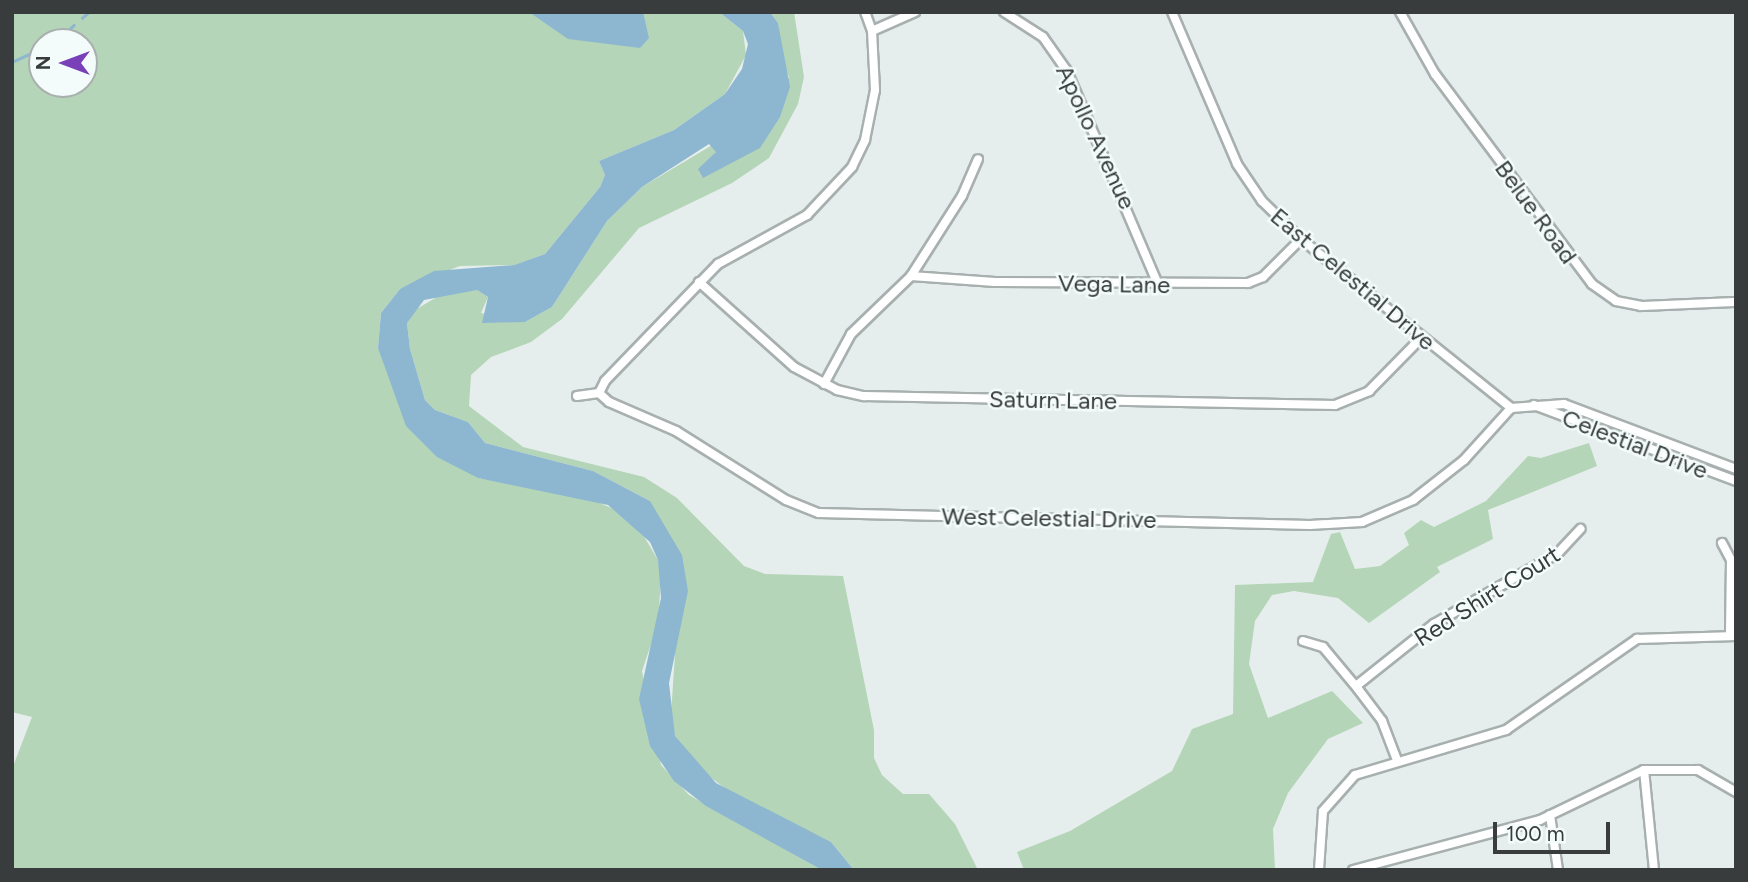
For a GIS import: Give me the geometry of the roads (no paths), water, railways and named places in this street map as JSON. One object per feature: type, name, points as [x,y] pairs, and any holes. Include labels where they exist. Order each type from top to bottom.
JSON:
[{"type":"street","points":[[577,396],[599,393],[605,380],[699,282],[726,258],[807,215],[852,167],[873,107],[872,32],[865,12]]},
{"type":"street","points":[[872,32],[915,12]]},
{"type":"street","name":"Apollo Avenue","points":[[1004,12],[1036,30],[1067,71],[1158,285]]},
{"type":"street","name":"East Celestial Drive","points":[[1172,12],[1244,177],[1301,239],[1511,408]]},
{"type":"street","name":"Belue Road","points":[[1400,12],[1434,74],[1592,284],[1616,301],[1641,306],[1736,302]]},
{"type":"street","points":[[824,384],[851,334],[911,276],[962,196],[978,159]]},
{"type":"street","name":"Vega Lane","points":[[911,276],[1158,285],[1255,281],[1301,239]]},
{"type":"street","name":"Saturn Lane","points":[[699,282],[780,356],[824,384],[864,396],[1335,405],[1369,391],[1421,338]]},
{"type":"street","name":"West Celestial Drive","points":[[599,393],[609,402],[676,431],[793,504],[819,513],[1310,525],[1362,522],[1413,500],[1482,444],[1511,408]]},
{"type":"street","name":"Celestial Drive","points":[[1511,408],[1564,404],[1736,469]]},
{"type":"street","name":"Celestial Drive","points":[[1534,405],[1736,481]]},
{"type":"street","name":"Red Shirt Court","points":[[1356,686],[1434,624],[1558,553],[1580,528]]},
{"type":"street","points":[[1319,870],[1318,830],[1333,794],[1355,775],[1397,760],[1506,730],[1637,639],[1733,636],[1731,560],[1722,543]]},
{"type":"street","points":[[1303,641],[1323,647],[1356,686],[1382,721],[1397,760]]},
{"type":"street","points":[[1644,770],[1654,870]]},
{"type":"street","points":[[1353,870],[1550,815],[1644,770],[1698,771],[1736,792]]},
{"type":"street","points":[[1550,815],[1558,870]]},
{"type":"water","points":[[529,12],[643,12],[649,38],[640,48],[568,39]]},
{"type":"water","points":[[719,12],[770,12],[778,23],[790,87],[780,117],[760,148],[703,178],[698,169],[716,152],[709,144],[642,187],[607,221],[552,307],[525,322],[482,323],[488,297],[477,290],[424,300],[407,323],[410,349],[425,400],[435,410],[468,422],[485,443],[593,471],[650,501],[682,555],[688,591],[669,683],[675,736],[716,783],[831,842],[854,870],[822,870],[706,806],[674,781],[650,746],[639,699],[661,598],[658,560],[650,542],[608,505],[478,478],[437,457],[406,426],[378,348],[381,313],[400,289],[434,271],[514,265],[545,254],[600,187],[605,175],[599,161],[674,130],[725,94],[742,69],[748,44],[743,31]]},
{"type":"waterway","points":[[82,18],[89,12]]},
{"type":"waterway","points":[[71,28],[74,25]]},
{"type":"waterway","points":[[12,62],[28,55]]}]
